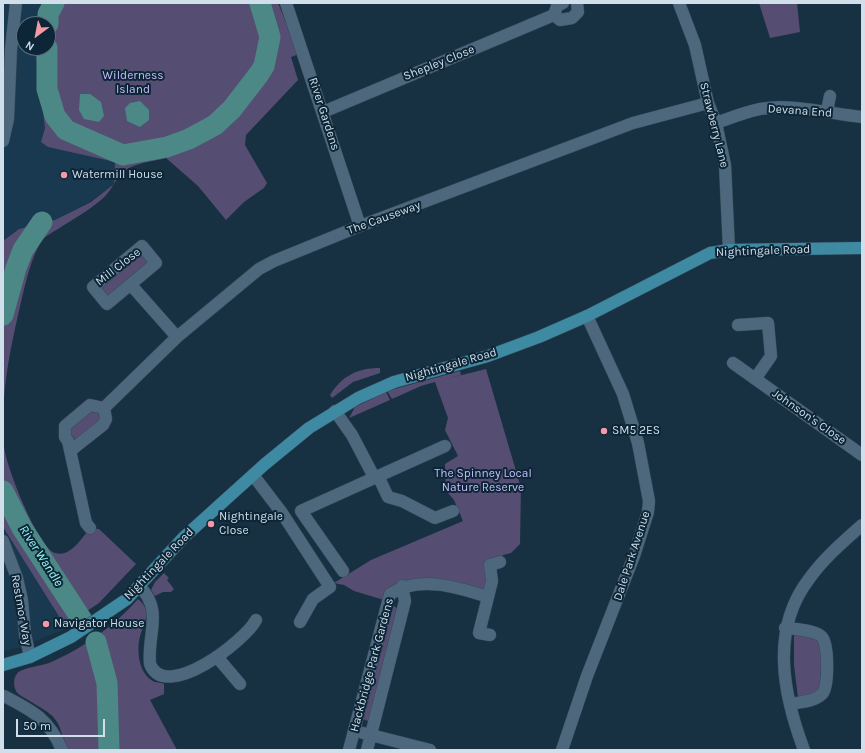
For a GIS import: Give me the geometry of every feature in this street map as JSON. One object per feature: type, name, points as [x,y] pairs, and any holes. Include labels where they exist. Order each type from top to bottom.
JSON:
[{"type":"main road","name":"Nightingale Road","points":[[3,665],[30,657],[71,637],[127,599],[183,538],[302,433],[335,411],[383,385],[488,356],[540,337],[587,316],[710,253],[729,250],[862,248]]},
{"type":"street","points":[[3,141],[8,119],[7,43],[16,3]]},
{"type":"street","name":"River Gardens","points":[[286,3],[324,112],[360,226]]},
{"type":"street","points":[[563,3],[557,6],[554,15],[560,20],[572,18],[578,12],[577,3]]},
{"type":"street","name":"Strawberry Lane","points":[[679,3],[695,45],[708,102],[716,123],[725,165],[729,250]]},
{"type":"street","name":"Shepley Close","points":[[324,112],[554,15]]},
{"type":"street","points":[[827,111],[830,96]]},
{"type":"street","name":"The Causeway","points":[[104,408],[177,337],[259,269],[274,261],[360,226],[633,123],[708,102]]},
{"type":"street","name":"Devana End","points":[[716,123],[761,109],[779,108],[827,111],[862,117]]},
{"type":"street","name":"Mill Close","points":[[142,246],[156,263],[131,285],[107,304],[93,287],[142,246]]},
{"type":"street","name":"Mill Close","points":[[131,285],[177,337]]},
{"type":"street","name":"Dale Park Avenue","points":[[562,750],[587,676],[634,556],[648,512],[649,501],[638,443],[624,394],[587,316]]},
{"type":"street","points":[[738,325],[768,323],[770,356],[755,379]]},
{"type":"street","name":"Johnson's Close","points":[[733,363],[862,455]]},
{"type":"street","points":[[70,451],[103,425],[106,418],[104,408],[90,405],[65,426],[65,438],[70,451],[86,524],[90,528]]},
{"type":"street","points":[[335,411],[352,435],[374,477],[380,480],[388,497],[402,501],[435,518],[453,511]]},
{"type":"street","points":[[343,571],[301,511],[445,446]]},
{"type":"street","points":[[253,475],[282,513],[330,587],[313,599],[300,622]]},
{"type":"street","points":[[804,750],[796,730],[784,670],[783,648],[785,628],[794,605],[808,579],[830,554],[862,525]]},
{"type":"street","name":"Restmor Way","points":[[3,541],[17,578],[22,600],[24,634],[30,657]]},
{"type":"street","points":[[490,636],[479,632],[492,581],[490,565],[500,562]]},
{"type":"street","points":[[402,586],[432,584],[460,588],[488,597]]},
{"type":"street","points":[[138,586],[148,596],[153,605],[149,660],[151,667],[156,673],[166,677],[173,676],[209,663],[251,629],[256,620]]},
{"type":"street","name":"Hackbridge Park Gardens","points":[[349,750],[390,594],[402,586],[406,601],[367,750]]},
{"type":"street","points":[[785,628],[817,634],[823,637],[826,646],[827,682],[825,691],[821,695],[811,700],[790,704]]},
{"type":"street","points":[[217,657],[240,684]]},
{"type":"street","points":[[3,695],[23,706],[46,723],[62,750]]},
{"type":"street","points":[[354,731],[430,750]]},
{"type":"shaded area","points":[[3,3],[44,3],[41,16],[16,16],[16,56],[36,56],[49,147],[115,162],[114,184],[91,201],[55,220],[19,229],[3,241]]},
{"type":"shaded area","points":[[80,94],[90,94],[101,102],[104,116],[99,122],[84,119],[79,110]]},
{"type":"shaded area","points":[[140,101],[149,110],[149,120],[140,127],[127,121],[125,108],[130,103]]},
{"type":"shaded area","points":[[3,527],[65,626],[63,630],[21,647],[3,652]]},
{"type":"green space","name":"Wilderness Island","points":[[44,3],[278,3],[299,54],[291,57],[298,80],[246,135],[245,145],[267,183],[264,188],[244,202],[226,220],[198,186],[166,158],[130,167],[121,174],[114,184],[115,162],[48,147],[41,142],[45,128],[36,56],[56,56],[56,16],[41,16]]},
{"type":"green space","points":[[759,3],[797,3],[800,32],[770,38]]},
{"type":"green space","points":[[114,184],[101,200],[85,212],[46,236],[35,253],[29,269],[13,338],[3,409],[3,241],[19,229],[55,220],[91,202]]},
{"type":"green space","points":[[141,254],[148,262],[110,296],[101,294],[101,285],[137,255]]},
{"type":"green space","points":[[372,368],[380,368],[380,373],[353,382],[332,398],[330,395],[345,378],[351,374]]},
{"type":"green space","name":"The Spinney Local Nature Reserve","points":[[486,369],[521,488],[520,544],[511,553],[503,555],[498,561],[485,594],[433,581],[384,600],[354,591],[344,585],[334,583],[371,560],[463,521],[454,500],[446,491],[445,464],[458,456],[445,430],[448,418],[435,382],[421,386],[392,399],[387,391],[460,371],[461,375],[446,379]]},
{"type":"green space","points":[[386,392],[390,400],[349,418],[355,407]]},
{"type":"green space","points":[[92,410],[98,412],[100,420],[78,439],[75,439],[69,434],[72,425]]},
{"type":"green space","points":[[3,427],[4,446],[10,470],[32,522],[48,548],[55,553],[66,553],[79,542],[90,528],[99,529],[136,564],[99,603],[65,626],[3,527]]},
{"type":"green space","points":[[164,573],[169,578],[167,580],[174,589],[171,592],[163,592],[155,596],[151,590],[155,582]]},
{"type":"green space","points":[[138,599],[145,607],[146,611],[146,620],[139,639],[139,658],[146,675],[154,681],[164,684],[164,694],[150,700],[177,750],[65,750],[61,731],[55,719],[16,691],[14,683],[16,675],[20,671],[49,663],[85,644],[119,618]]},
{"type":"green space","points":[[394,606],[398,609],[369,719],[367,721],[362,718],[391,608]]},
{"type":"green space","points":[[794,632],[817,637],[823,647],[819,692],[798,698],[794,665]]},
{"type":"waterway","name":"River Wandle","points":[[48,16],[54,3]]},
{"type":"waterway","name":"River Wandle","points":[[47,56],[47,89],[55,116],[66,130],[123,155],[167,147],[189,139],[215,125],[232,109],[259,74],[264,66],[270,37],[260,3]]},
{"type":"waterway","name":"River Wandle","points":[[3,315],[16,268],[23,250],[42,222]]},
{"type":"waterway","name":"River Wandle","points":[[3,491],[22,528],[82,620]]},
{"type":"waterway","name":"River Wandle","points":[[96,642],[107,683],[109,750]]},
{"type":"place","name":"Watermill House","points":[[64,175]]},
{"type":"place","name":"SM5 2ES","points":[[604,431]]},
{"type":"place","name":"Nightingale Close","points":[[211,524]]},
{"type":"place","name":"Navigator House","points":[[46,624]]}]
